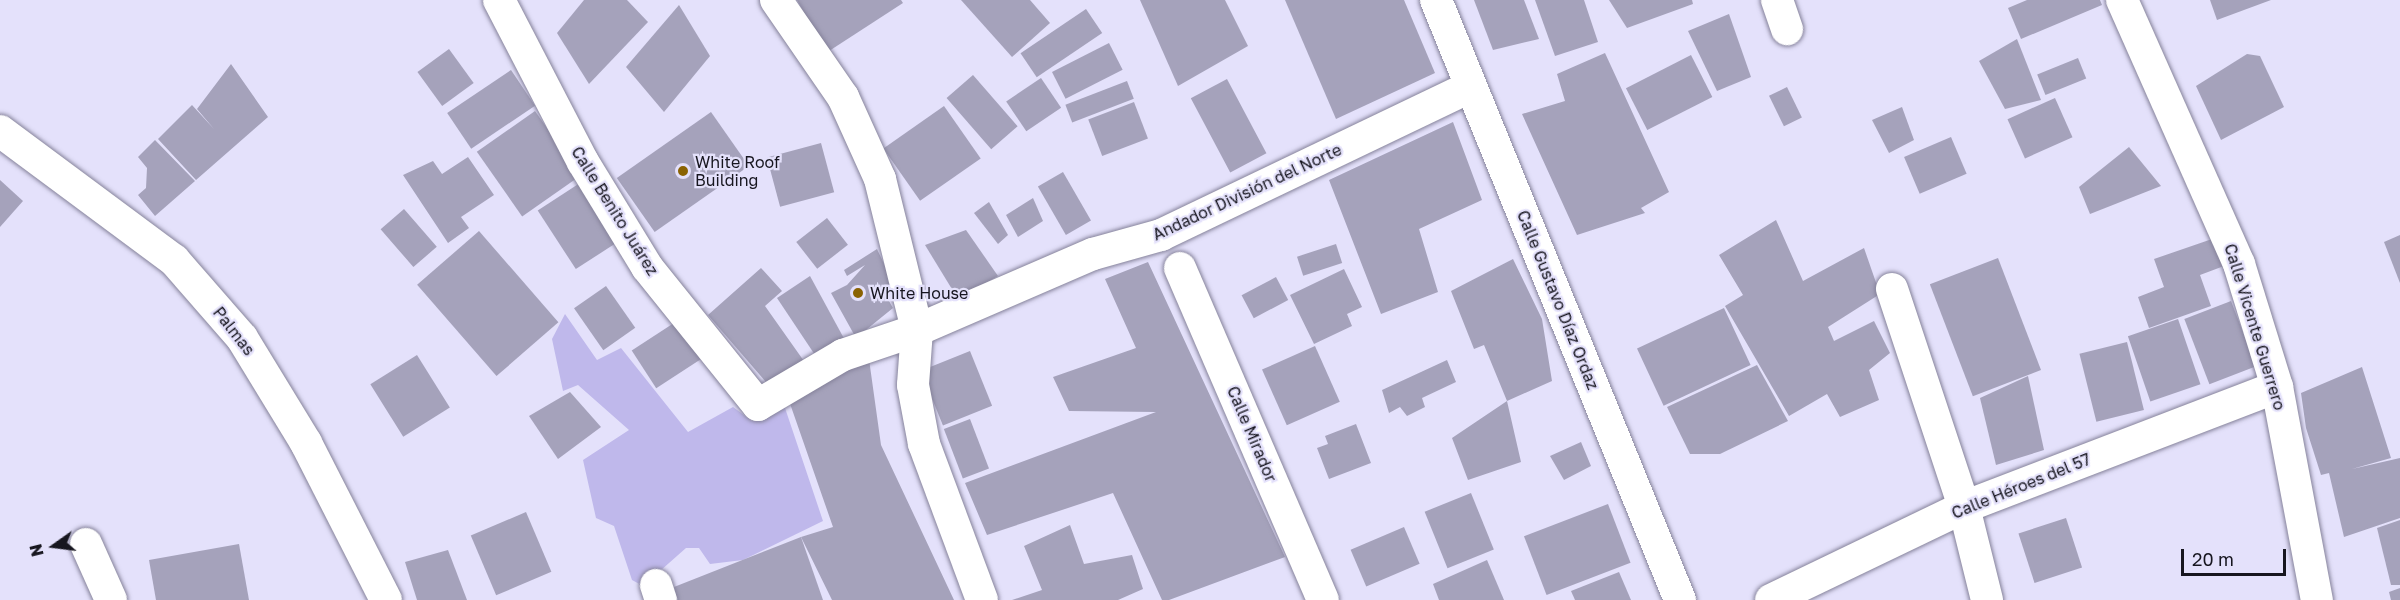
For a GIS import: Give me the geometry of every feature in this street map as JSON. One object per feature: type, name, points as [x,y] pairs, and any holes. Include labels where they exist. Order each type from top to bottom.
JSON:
[{"type":"street","name":"Calle Benito Juárez","points":[[499,0],[583,162],[647,267],[758,405]]},
{"type":"street","points":[[776,0],[843,98],[880,179],[917,330],[913,385],[924,444],[982,600]]},
{"type":"street","name":"Calle Gustavo Díaz Ordaz","points":[[1436,0],[1680,600]]},
{"type":"street","name":"Calle Vicente Guerrero","points":[[2122,0],[2239,264],[2277,387],[2317,600]]},
{"type":"street","name":"Andador División del Norte","points":[[758,405],[843,355],[917,330],[1093,254],[1161,235],[1470,87]]},
{"type":"street","name":"Palmas","points":[[0,131],[174,260],[242,338],[306,443],[386,600]]},
{"type":"street","name":"Calle Mirador","points":[[1180,268],[1323,600]]},
{"type":"street","points":[[1892,289],[1964,507],[1987,600]]},
{"type":"street","name":"Calle Héroes del 57","points":[[1771,600],[1964,507],[2277,387]]},
{"type":"street","points":[[86,544],[111,600]]},
{"type":"shaded area","points":[[565,314],[597,360],[621,348],[688,432],[733,407],[752,421],[765,419],[783,402],[823,521],[743,560],[710,564],[699,548],[686,548],[643,586],[632,580],[614,526],[596,518],[583,460],[629,430],[578,385],[563,391],[552,339]]},
{"type":"building","points":[[584,0],[627,0],[648,22],[589,84],[557,33]]},
{"type":"building","points":[[797,0],[901,0],[903,3],[826,53]]},
{"type":"building","points":[[961,0],[1030,0],[1050,23],[1012,57]]},
{"type":"building","points":[[1140,0],[1225,0],[1248,46],[1178,86]]},
{"type":"building","points":[[1285,0],[1404,0],[1435,73],[1336,119]]},
{"type":"building","points":[[1474,0],[1524,0],[1539,39],[1493,50]]},
{"type":"building","points":[[1535,0],[1584,0],[1598,42],[1555,56]]},
{"type":"building","points":[[1609,0],[1692,0],[1693,4],[1627,28]]},
{"type":"building","points":[[2027,0],[2100,0],[2102,5],[2021,39],[2008,8]]},
{"type":"building","points":[[2210,0],[2271,0],[2217,20]]},
{"type":"building","points":[[679,5],[710,56],[664,112],[626,67]]},
{"type":"building","points":[[1086,9],[1102,33],[1037,77],[1021,53]]},
{"type":"building","points":[[1729,14],[1751,77],[1717,91],[1688,31]]},
{"type":"building","points":[[2017,39],[2041,100],[2005,109],[1979,61]]},
{"type":"building","points":[[1109,43],[1123,70],[1066,99],[1052,72]]},
{"type":"building","points":[[449,49],[474,83],[442,106],[417,72]]},
{"type":"building","points":[[1605,53],[1669,192],[1641,208],[1645,213],[1577,235],[1522,114],[1565,101],[1557,74]]},
{"type":"building","points":[[2247,54],[2260,56],[2284,107],[2221,140],[2196,86]]},
{"type":"building","points":[[1691,55],[1712,97],[1647,130],[1626,88]]},
{"type":"building","points":[[2078,58],[2086,78],[2045,95],[2037,74]]},
{"type":"building","points":[[231,64],[268,117],[196,180],[158,139],[192,105],[214,129],[197,109]]},
{"type":"building","points":[[511,70],[535,106],[471,149],[447,113]]},
{"type":"building","points":[[973,75],[1018,126],[991,149],[947,98]]},
{"type":"building","points":[[1041,78],[1061,108],[1026,131],[1006,101]]},
{"type":"building","points":[[1227,79],[1266,153],[1230,172],[1191,98]]},
{"type":"building","points":[[1127,81],[1134,99],[1072,122],[1065,105]]},
{"type":"building","points":[[1787,87],[1802,118],[1784,126],[1769,96]]},
{"type":"building","points":[[2055,98],[2072,137],[2025,158],[2007,119]]},
{"type":"building","points":[[1134,102],[1148,138],[1102,156],[1088,120]]},
{"type":"building","points":[[944,106],[981,158],[920,201],[883,148]]},
{"type":"building","points":[[1902,107],[1914,140],[1889,153],[1872,120]]},
{"type":"building","points":[[535,111],[580,176],[522,216],[477,152]]},
{"type":"building","name":"White Roof Building","points":[[711,112],[749,166],[655,232],[617,178]]},
{"type":"building","points":[[1453,122],[1482,200],[1419,229],[1438,292],[1381,314],[1329,180]]},
{"type":"building","points":[[1951,137],[1967,174],[1920,194],[1904,157]]},
{"type":"building","points":[[155,140],[195,181],[155,216],[138,195],[146,188],[147,168],[138,157]]},
{"type":"building","points":[[821,143],[834,192],[780,207],[767,157]]},
{"type":"building","points":[[2129,147],[2161,186],[2090,214],[2079,187]]},
{"type":"building","points":[[468,157],[494,195],[461,217],[469,228],[448,243],[403,175],[433,161],[442,174]]},
{"type":"building","points":[[1063,172],[1091,220],[1066,235],[1038,186]]},
{"type":"building","points":[[0,180],[23,201],[0,227]]},
{"type":"building","points":[[583,181],[621,240],[576,269],[538,210]]},
{"type":"building","points":[[1033,198],[1043,221],[1018,237],[1006,215]]},
{"type":"building","points":[[989,202],[1008,235],[998,244],[974,213]]},
{"type":"building","points":[[404,209],[437,247],[413,267],[381,229]]},
{"type":"building","points":[[827,218],[848,245],[817,269],[796,242]]},
{"type":"building","points":[[1776,220],[1803,281],[1864,248],[1880,294],[1828,327],[1834,341],[1874,321],[1890,353],[1869,370],[1879,400],[1840,417],[1827,394],[1789,416],[1725,306],[1743,295],[1719,255]]},
{"type":"building","points":[[966,230],[998,276],[958,299],[925,245]]},
{"type":"building","points":[[479,231],[558,322],[496,376],[417,285]]},
{"type":"building","points":[[2400,235],[2400,283],[2384,242]]},
{"type":"building","points":[[2215,238],[2224,266],[2200,275],[2211,306],[2149,328],[2138,297],[2164,287],[2154,259]]},
{"type":"building","points":[[1336,244],[1342,263],[1303,276],[1297,257]]},
{"type":"building","name":"White House","points":[[877,249],[894,285],[885,294],[893,308],[856,338],[831,293],[847,285],[865,265],[847,276],[844,270]]},
{"type":"building","points":[[1998,258],[2041,370],[1973,396],[1930,284]]},
{"type":"building","points":[[1513,259],[1542,319],[1552,381],[1507,401],[1484,345],[1474,349],[1451,291]]},
{"type":"building","points":[[1148,262],[1285,557],[1169,600],[1162,600],[1113,493],[987,535],[965,483],[1156,412],[1069,411],[1053,377],[1136,348],[1105,279]]},
{"type":"building","points":[[761,268],[782,291],[765,306],[806,364],[772,389],[708,315]]},
{"type":"building","points":[[1344,269],[1362,307],[1347,314],[1352,326],[1314,344],[1290,295]]},
{"type":"building","points":[[810,276],[847,344],[819,361],[777,298]]},
{"type":"building","points":[[1276,277],[1288,300],[1254,318],[1242,295]]},
{"type":"building","points":[[606,286],[635,328],[603,350],[574,308]]},
{"type":"building","points":[[2231,301],[2256,366],[2209,384],[2184,319]]},
{"type":"building","points":[[1724,308],[1751,365],[1664,406],[1637,349]]},
{"type":"building","points":[[2178,319],[2200,384],[2150,401],[2128,336]]},
{"type":"building","points":[[677,321],[702,359],[656,388],[632,350]]},
{"type":"building","points":[[2127,342],[2144,410],[2096,422],[2079,354]]},
{"type":"building","points":[[1315,346],[1340,402],[1287,425],[1262,370]]},
{"type":"building","points":[[970,351],[992,406],[943,426],[921,371]]},
{"type":"building","points":[[868,352],[881,445],[954,600],[832,600],[801,537],[833,527],[787,395]]},
{"type":"building","points":[[417,355],[450,408],[403,437],[370,384]]},
{"type":"building","points":[[1447,360],[1456,382],[1422,398],[1425,407],[1407,416],[1400,407],[1389,413],[1382,390]]},
{"type":"building","points":[[1757,365],[1788,421],[1720,454],[1690,454],[1667,407]]},
{"type":"building","points":[[2362,367],[2391,458],[2352,469],[2400,458],[2400,518],[2344,537],[2329,473],[2321,475],[2306,428],[2301,393]]},
{"type":"building","points":[[2028,376],[2044,450],[1996,465],[1980,398]]},
{"type":"building","points":[[570,392],[601,427],[558,459],[529,416]]},
{"type":"building","points":[[1507,401],[1521,462],[1468,480],[1452,438]]},
{"type":"building","points":[[970,419],[989,468],[963,479],[944,429]]},
{"type":"building","points":[[1356,424],[1371,463],[1329,479],[1317,448],[1328,444],[1325,436]]},
{"type":"building","points":[[1581,442],[1591,466],[1564,480],[1550,456]]},
{"type":"building","points":[[1471,493],[1494,550],[1447,568],[1425,512]]},
{"type":"building","points":[[1608,504],[1631,563],[1547,595],[1524,536]]},
{"type":"building","points":[[526,512],[551,572],[496,595],[471,535]]},
{"type":"building","points":[[2066,518],[2082,567],[2035,583],[2018,533]]},
{"type":"building","points":[[2400,520],[2400,585],[2391,585],[2377,528]]},
{"type":"building","points":[[1070,525],[1084,564],[1132,555],[1143,589],[1118,600],[1012,600],[1042,590],[1024,546]]},
{"type":"building","points":[[1404,527],[1420,564],[1366,586],[1351,550]]},
{"type":"building","points":[[801,537],[823,600],[677,600],[674,587]]},
{"type":"building","points":[[239,544],[249,600],[156,600],[149,560]]},
{"type":"building","points":[[448,550],[467,600],[417,600],[405,562]]},
{"type":"building","points":[[1487,560],[1504,600],[1439,600],[1433,584]]},
{"type":"building","points":[[1619,572],[1631,600],[1575,600],[1571,591]]},
{"type":"building","points":[[2400,588],[2400,600],[2391,600],[2389,592]]},
{"type":"place","name":"White Roof Building","points":[[683,171]]},
{"type":"place","name":"White House","points":[[858,293]]}]
